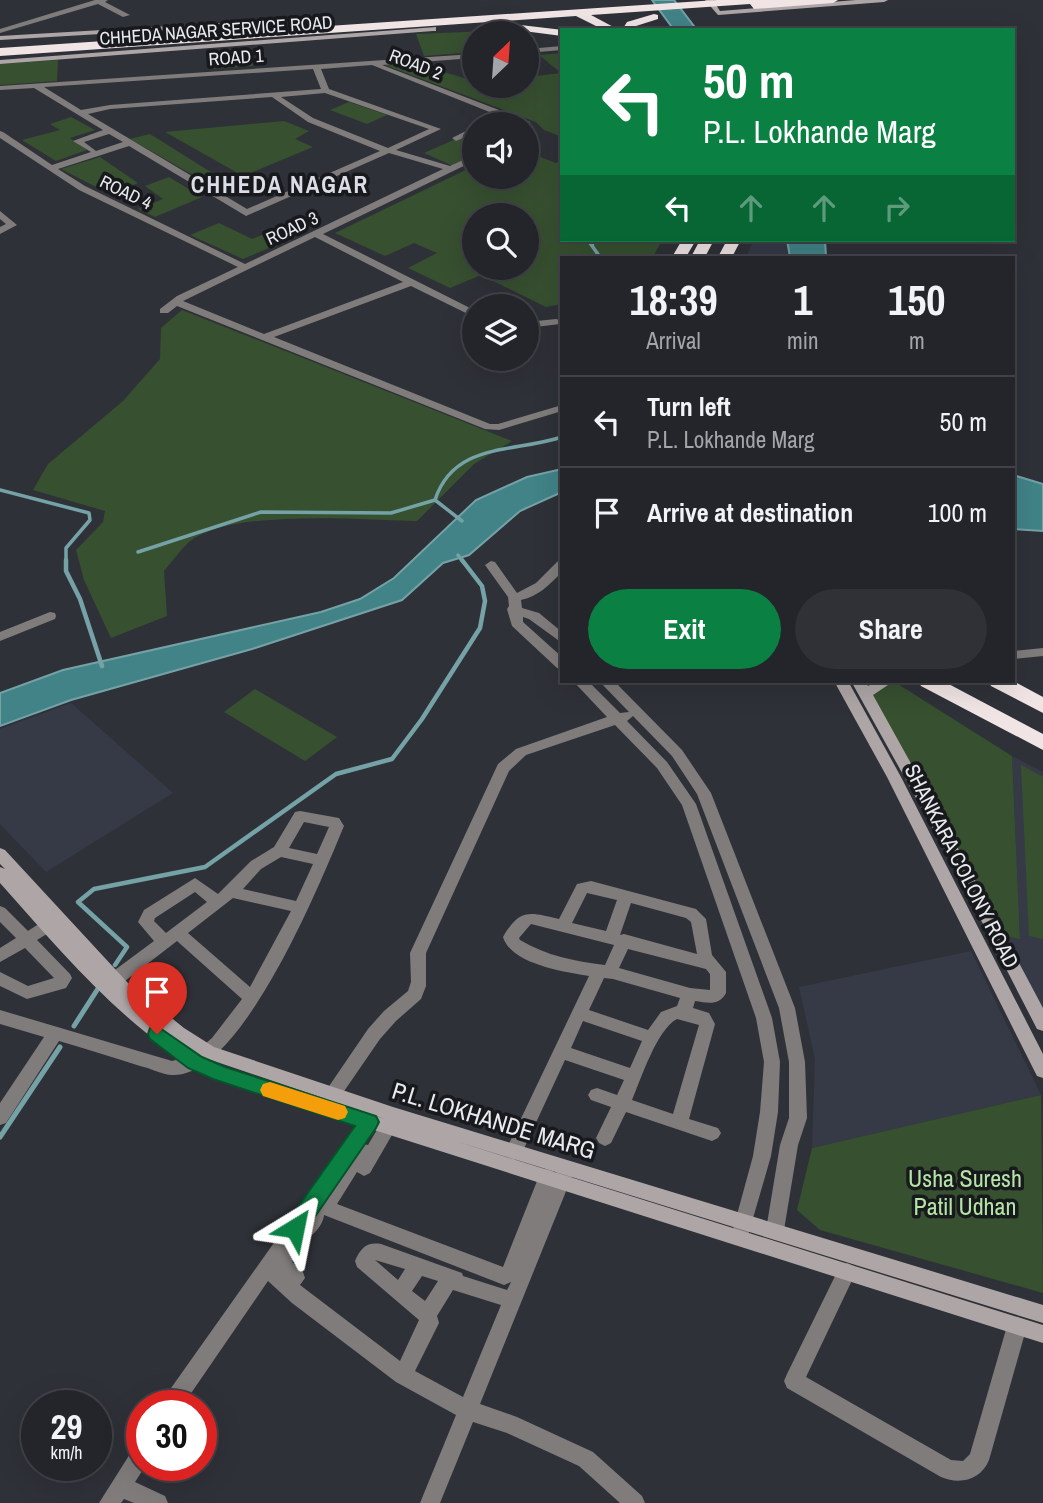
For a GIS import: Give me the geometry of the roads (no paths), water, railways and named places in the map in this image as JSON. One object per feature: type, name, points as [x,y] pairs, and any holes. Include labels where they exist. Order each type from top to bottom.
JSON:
[{"type":"highway","points":[[589,4],[608,0]]},
{"type":"highway","points":[[0,51],[370,26],[589,4],[692,0]]},
{"type":"highway","points":[[0,51],[107,38],[266,27],[319,19],[766,0]]},
{"type":"highway","points":[[539,25],[565,25],[587,19],[631,14],[833,0]]},
{"type":"highway","points":[[615,28],[615,17],[645,1]]},
{"type":"highway","points":[[557,8],[565,25]]},
{"type":"highway","points":[[0,51],[496,22],[557,8],[610,28]]},
{"type":"highway","points":[[587,19],[714,13]]},
{"type":"highway","points":[[629,28],[631,24],[654,17]]},
{"type":"highway","points":[[539,25],[565,25]]},
{"type":"highway","points":[[169,40],[190,44],[462,27]]},
{"type":"highway","points":[[0,51],[77,37],[107,38]]},
{"type":"highway","points":[[932,683],[1043,743]]},
{"type":"highway","points":[[1002,683],[1043,706]]},
{"type":"main road","points":[[701,0],[714,13],[884,0]]},
{"type":"main road","points":[[709,0],[714,13]]},
{"type":"main road","points":[[0,51],[319,19]]},
{"type":"main road","name":"CHHEDA NAGAR SERVICE ROAD","points":[[0,51],[433,29]]},
{"type":"main road","name":"SHANKARA COLONY ROAD","points":[[842,683],[894,777],[1043,1071]]},
{"type":"main road","name":"SHANKARA COLONY ROAD","points":[[862,687],[952,850],[1043,1024]]},
{"type":"main road","name":"P.L. LOKHANDE MARG","points":[[0,854],[48,926],[112,983]]},
{"type":"main road","name":"P.L. LOKHANDE MARG","points":[[1,875],[30,896],[157,1034],[202,1057],[514,1152],[558,1176]]},
{"type":"main road","name":"P.L. LOKHANDE MARG","points":[[202,1057],[220,1074],[378,1125],[742,1229],[847,1272],[967,1300],[1043,1314]]},
{"type":"main road","name":"P.L. LOKHANDE MARG","points":[[742,1229],[775,1230],[967,1300],[1017,1326],[1043,1335]]},
{"type":"street","points":[[0,32],[101,1],[126,15]]},
{"type":"street","points":[[539,50],[560,48]]},
{"type":"street","name":"ROAD 1","points":[[0,88],[239,72],[241,80],[257,81],[264,79],[262,71],[462,56]]},
{"type":"street","name":"ROAD 2","points":[[372,64],[495,112]]},
{"type":"street","points":[[316,67],[326,91]]},
{"type":"street","points":[[34,85],[79,113],[246,213],[437,129],[326,91],[110,107],[79,113]]},
{"type":"street","points":[[274,95],[292,112],[387,150],[452,169]]},
{"type":"street","points":[[92,150],[77,141],[109,131]]},
{"type":"street","name":"ROAD 4","points":[[0,134],[82,188],[245,267]]},
{"type":"street","points":[[97,135],[110,146]]},
{"type":"street","points":[[456,138],[462,135]]},
{"type":"street","points":[[51,168],[129,143]]},
{"type":"street","name":"ROAD 3","points":[[164,311],[176,302],[245,267],[462,164]]},
{"type":"street","points":[[0,214],[12,225],[0,231]]},
{"type":"street","points":[[316,234],[462,308]]},
{"type":"street","points":[[265,337],[412,282]]},
{"type":"street","points":[[176,302],[489,427],[499,427],[560,408]]},
{"type":"street","points":[[539,324],[556,322]]},
{"type":"street","points":[[491,565],[513,603],[517,623],[560,663]]},
{"type":"street","points":[[513,603],[535,591],[560,566]]},
{"type":"street","points":[[513,603],[560,637]]},
{"type":"street","points":[[0,637],[50,616]]},
{"type":"street","points":[[1015,655],[1043,652]]},
{"type":"street","points":[[582,683],[619,718],[690,804],[760,1006],[772,1062],[762,1156],[742,1229]]},
{"type":"street","points":[[608,683],[677,753],[704,793],[785,1004],[797,1062],[798,1118],[789,1145],[775,1230]]},
{"type":"street","points":[[332,1096],[390,1016],[410,1002],[417,991],[419,981],[415,968],[418,953],[503,768],[522,752],[638,711]]},
{"type":"street","points":[[676,785],[694,778]]},
{"type":"street","points":[[0,1017],[172,1068],[202,1057],[252,998],[337,826],[334,822],[300,816],[279,851],[256,865],[224,897],[112,983]]},
{"type":"street","points":[[705,848],[724,847]]},
{"type":"street","points":[[279,851],[322,861]]},
{"type":"street","points":[[252,998],[171,937],[146,922],[149,914],[195,884],[224,897],[299,907]]},
{"type":"street","points":[[563,926],[582,888],[591,887],[691,913],[698,919],[705,957],[718,972],[718,993],[713,997],[690,994],[536,957],[513,944],[511,937],[530,918],[711,964]]},
{"type":"street","points":[[514,1152],[578,1013],[604,972],[618,939],[626,896]]},
{"type":"street","points":[[0,912],[64,978],[60,984],[27,993],[0,978]]},
{"type":"street","points":[[0,956],[48,926]]},
{"type":"street","points":[[683,1012],[690,994]]},
{"type":"street","points":[[760,1006],[785,1004]]},
{"type":"street","points":[[605,1138],[664,1016],[683,1012],[703,1018],[707,1024],[679,1123]]},
{"type":"street","points":[[578,1013],[652,1038]]},
{"type":"street","points":[[0,1118],[55,1032]]},
{"type":"street","points":[[561,1052],[634,1076]]},
{"type":"street","points":[[597,1095],[712,1133]]},
{"type":"street","points":[[378,1125],[369,1160],[362,1151],[326,1204],[331,1210],[504,1276],[509,1274],[558,1176]]},
{"type":"street","points":[[182,1390],[267,1268],[378,1125]]},
{"type":"street","points":[[762,1156],[789,1145]]},
{"type":"street","points":[[430,1503],[512,1300],[558,1176]]},
{"type":"street","points":[[296,1278],[280,1263],[299,1230],[316,1217]]},
{"type":"street","points":[[403,1375],[429,1323],[427,1315],[365,1261],[372,1251],[512,1300]]},
{"type":"street","points":[[400,1293],[418,1266]]},
{"type":"street","points":[[267,1268],[299,1297],[403,1375],[467,1410],[510,1424],[586,1459],[635,1503]]},
{"type":"street","points":[[847,1272],[794,1381],[948,1469],[962,1473],[971,1469],[979,1460],[1017,1326]]},
{"type":"street","points":[[427,1315],[445,1284],[455,1279]]},
{"type":"street","points":[[126,1477],[115,1495],[158,1503]]},
{"type":"water","points":[[652,0],[674,0],[695,28],[673,28]]},
{"type":"water","points":[[787,242],[825,242],[826,256],[790,256]]},
{"type":"water","points":[[560,469],[560,493],[520,511],[469,555],[443,563],[402,600],[252,649],[71,700],[0,726],[0,693],[63,670],[321,612],[360,599],[394,578],[476,500],[527,477]]},
{"type":"water","points":[[1015,476],[1043,484],[1043,531],[1015,529]]},
{"type":"waterway","points":[[590,243],[599,256]]},
{"type":"waterway","points":[[435,500],[444,481],[456,468],[471,459],[560,438]]},
{"type":"waterway","points":[[0,490],[89,513],[90,520],[66,548],[66,571],[80,599],[102,666]]},
{"type":"waterway","points":[[138,552],[261,512],[391,513],[435,500]]},
{"type":"waterway","points":[[435,500],[462,521]]},
{"type":"waterway","points":[[458,555],[463,562]]},
{"type":"waterway","points":[[115,965],[127,947],[78,902],[94,889],[205,867],[336,774],[392,759],[422,719],[480,628],[485,601],[482,586],[462,560]]},
{"type":"waterway","points":[[74,1026],[99,987]]},
{"type":"waterway","points":[[0,1137],[60,1047]]},
{"type":"district","name":"CHHEDA NAGAR","points":[[280,184]]},
{"type":"park label","name":"Usha Suresh Patil Udhan","points":[[965,1192]]}]
